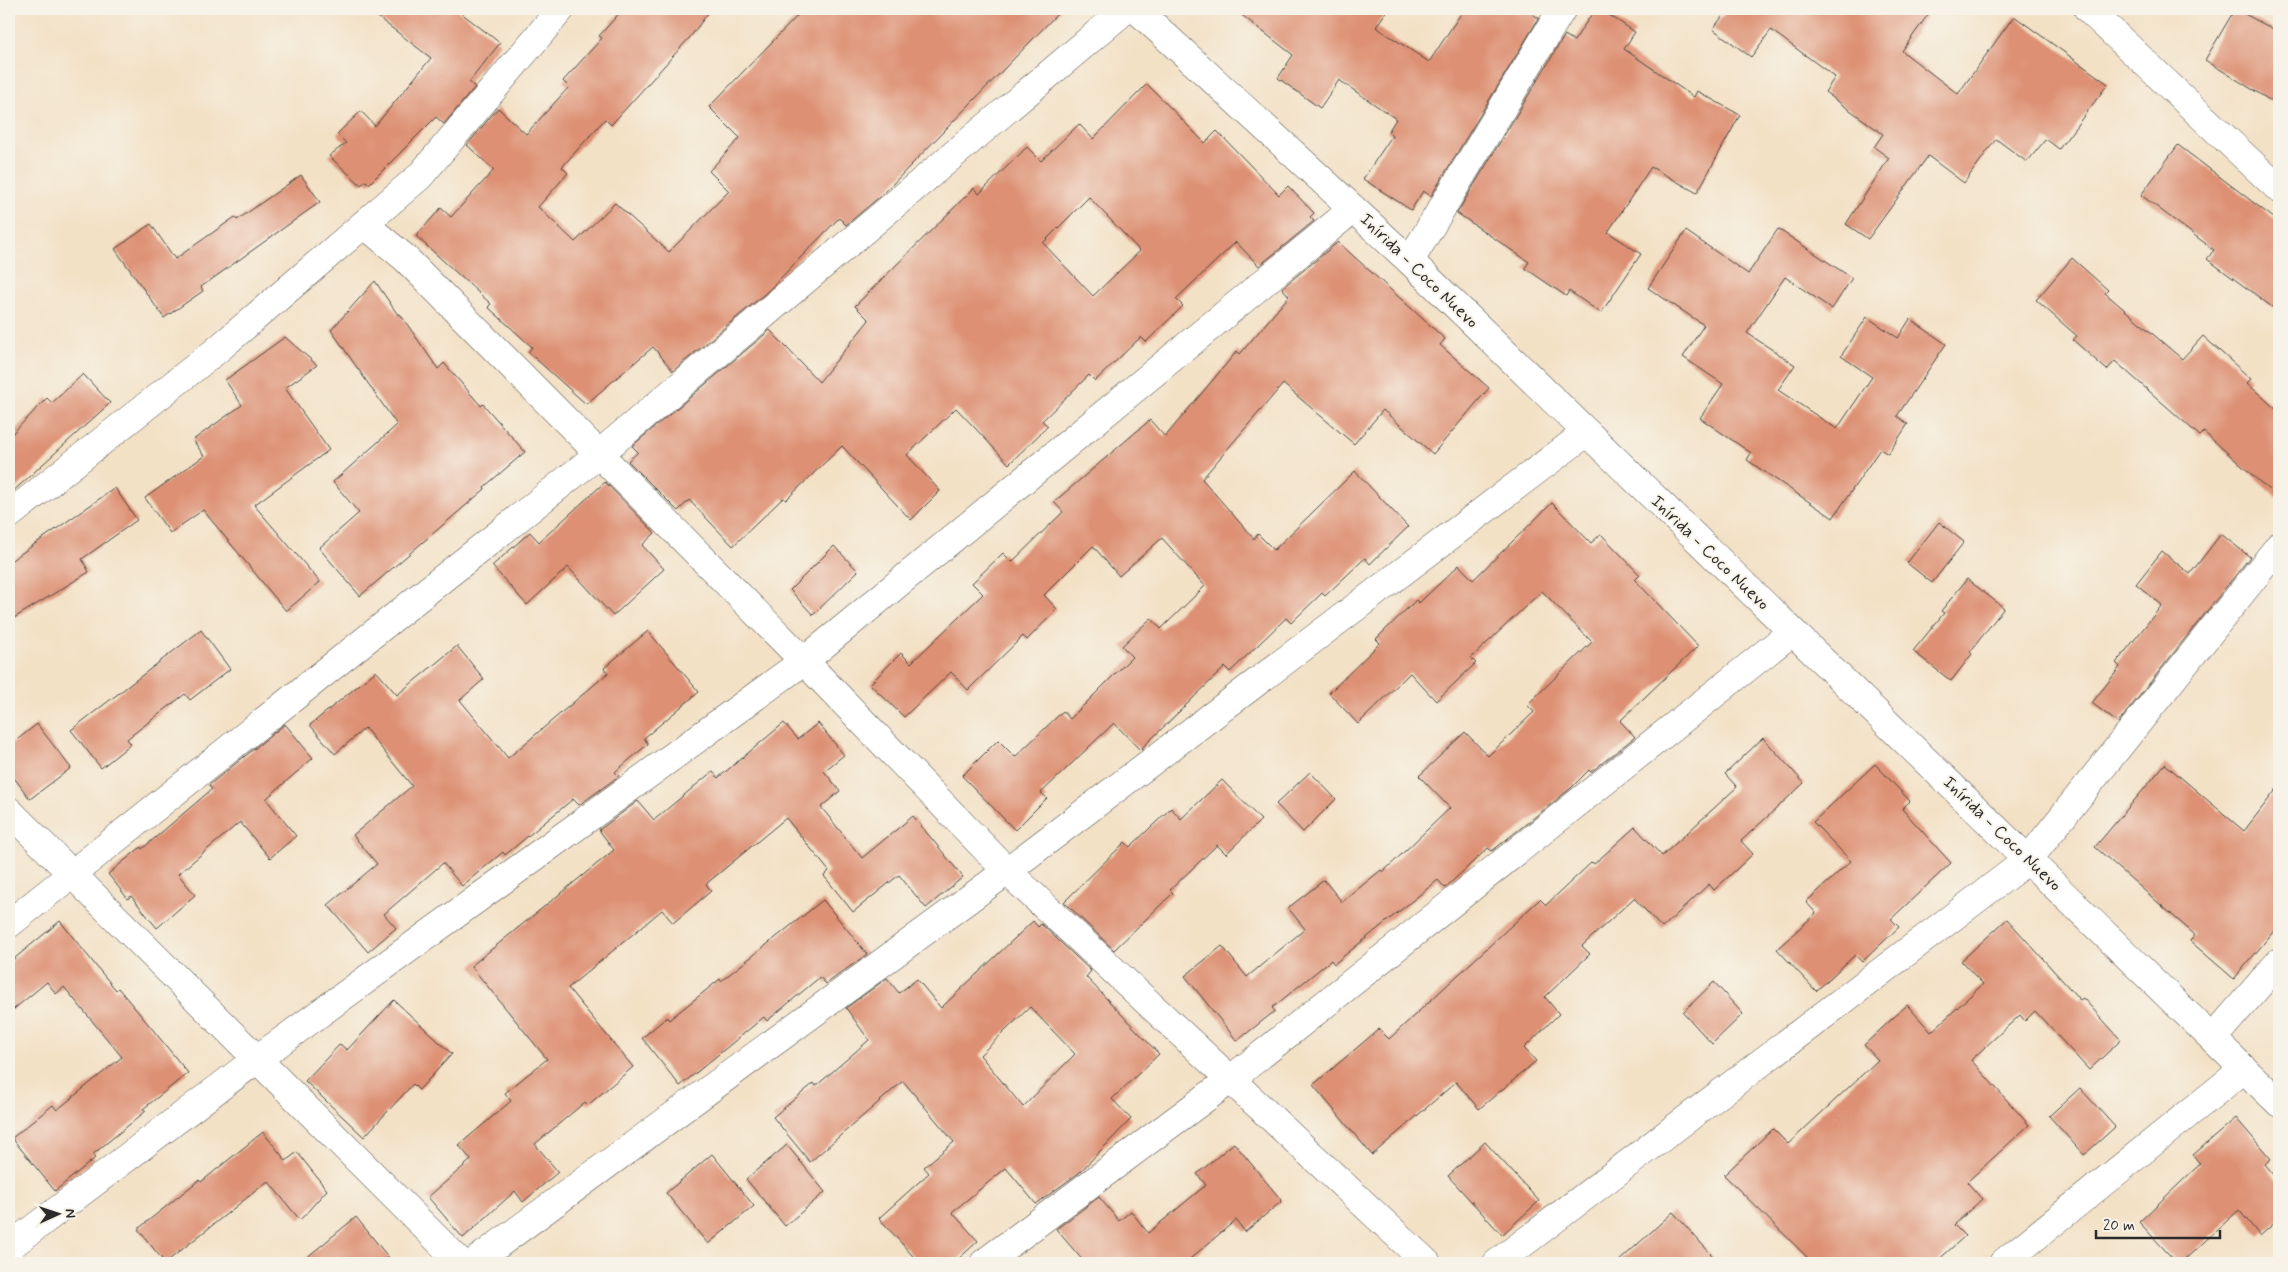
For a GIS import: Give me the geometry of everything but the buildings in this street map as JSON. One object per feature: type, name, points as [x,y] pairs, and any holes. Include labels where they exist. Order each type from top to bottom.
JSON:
[{"type":"street","points":[[9,515],[217,350],[420,176],[561,9]]},
{"type":"street","points":[[9,924],[599,454],[1126,9]]},
{"type":"street","name":"Inírida - Coco Nuevo","points":[[1136,9],[1410,261],[2279,1102]]},
{"type":"street","points":[[1410,261],[1562,9]]},
{"type":"street","points":[[2088,9],[2279,190]]},
{"type":"street","points":[[9,1247],[257,1060],[804,661],[1353,209]]},
{"type":"street","points":[[364,224],[405,258],[804,661],[1007,871],[1427,1263]]},
{"type":"street","points":[[473,1263],[1007,871],[1586,433]]},
{"type":"street","points":[[1497,1263],[2028,860],[2279,546]]},
{"type":"street","points":[[984,1263],[1231,1079],[1792,632]]},
{"type":"street","points":[[9,811],[461,1263]]},
{"type":"street","points":[[2213,1038],[2279,962]]},
{"type":"street","points":[[2003,1263],[2244,1069]]}]
